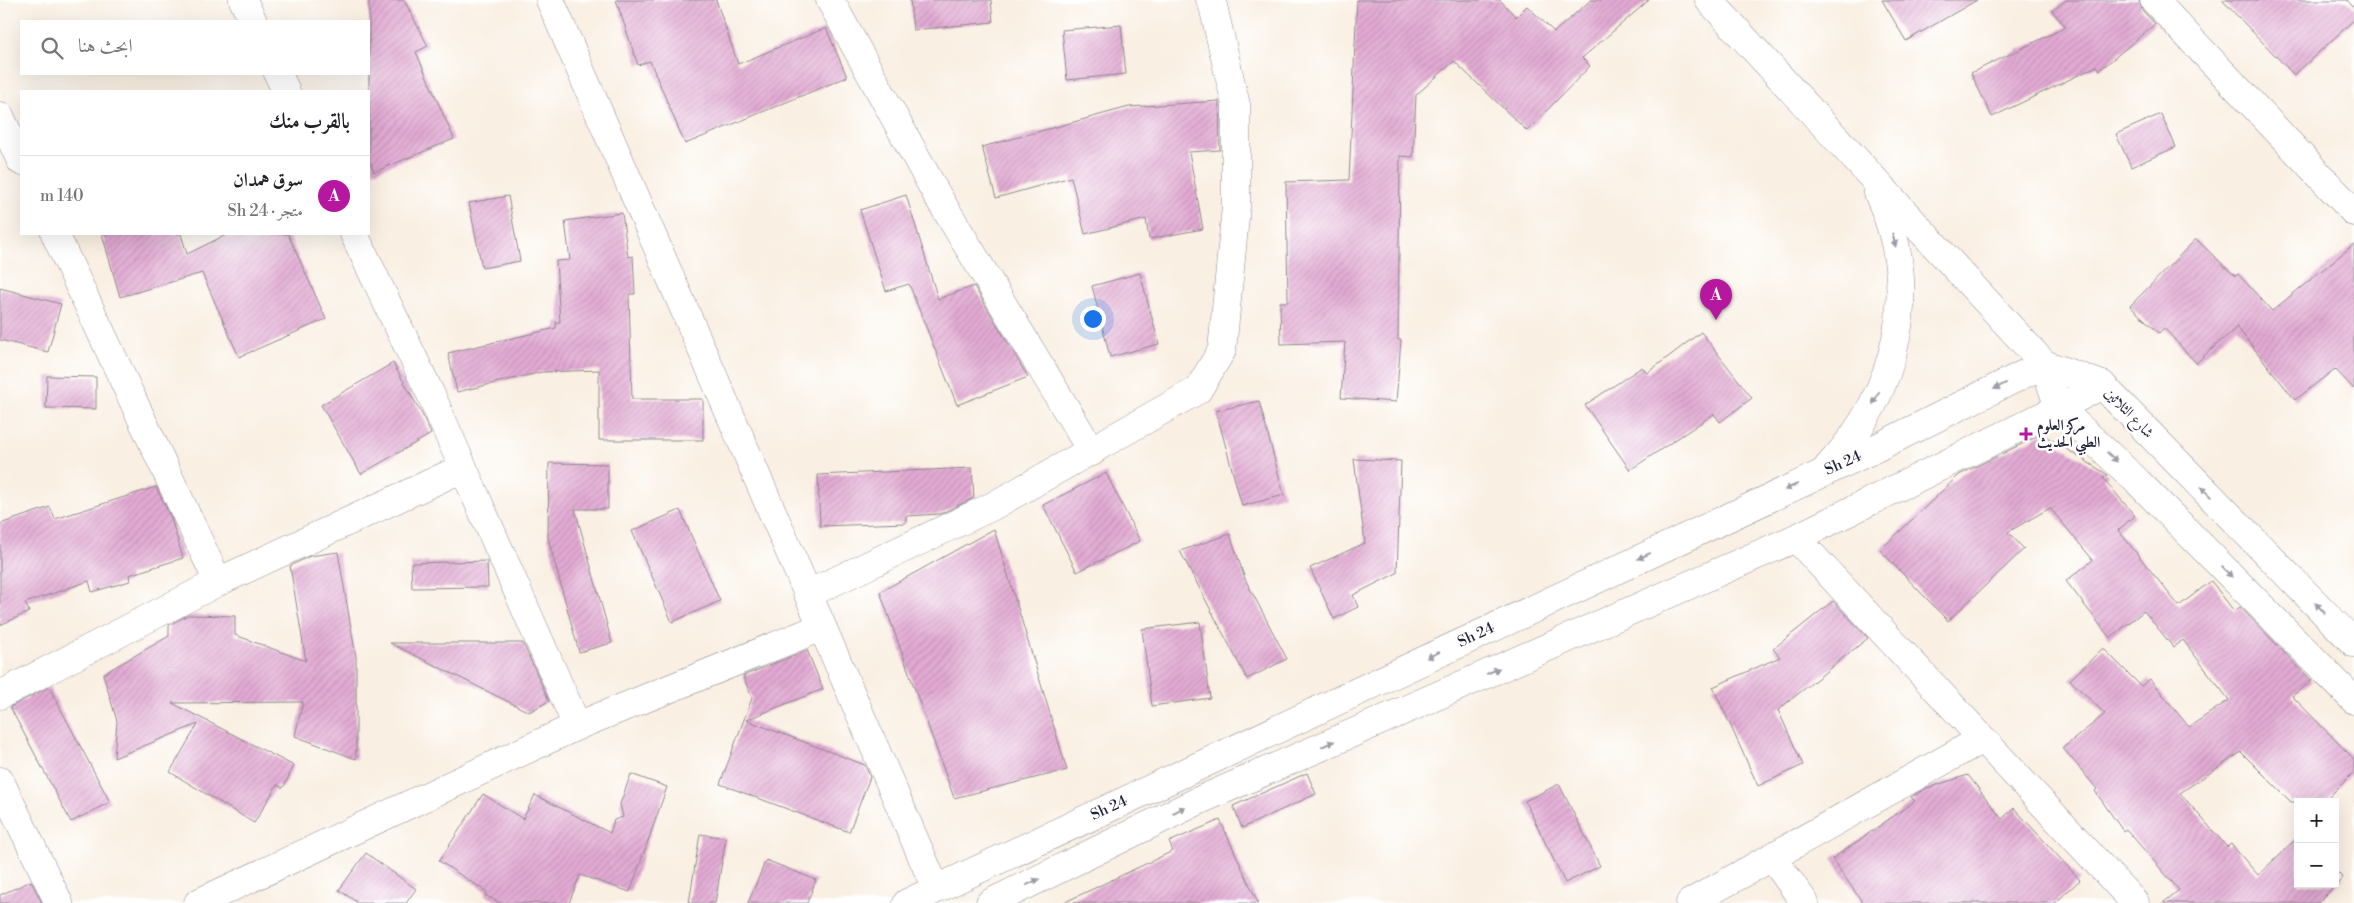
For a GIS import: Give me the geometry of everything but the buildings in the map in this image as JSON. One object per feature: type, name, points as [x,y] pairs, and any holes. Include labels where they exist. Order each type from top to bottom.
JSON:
[{"type":"street","points":[[242,0],[252,20]]},
{"type":"street","points":[[550,0],[936,889]]},
{"type":"street","points":[[830,0],[937,196],[1092,452]]},
{"type":"street","points":[[808,594],[993,506],[1092,452],[1198,390],[1222,350],[1236,207],[1236,105],[1210,0]]},
{"type":"street","points":[[1709,0],[2044,364],[2059,408],[2138,482],[2354,700]]},
{"type":"street","points":[[2154,0],[2354,212]]},
{"type":"street","points":[[278,75],[286,90]]},
{"type":"street","points":[[0,116],[20,159]]},
{"type":"street","points":[[1822,473],[1846,447],[1866,417],[1883,386],[1894,351],[1900,316],[1900,280],[1896,245],[1886,210],[1871,178]]},
{"type":"street","points":[[55,235],[218,582]]},
{"type":"street","points":[[354,235],[432,397],[577,726]]},
{"type":"street","name":"شارع الثلاثين","points":[[2044,364],[2102,384],[2353,640]]},
{"type":"street","name":"Sh 24","points":[[906,903],[1822,473],[2044,364]]},
{"type":"street","points":[[990,903],[1198,801],[1796,538],[2059,408],[2102,384]]},
{"type":"street","points":[[0,695],[218,582],[462,468]]},
{"type":"street","points":[[1796,538],[2135,903]]},
{"type":"street","points":[[198,903],[577,726],[822,627]]},
{"type":"street","points":[[1690,903],[1982,739]]},
{"type":"street","points":[[0,781],[60,903]]},
{"type":"street","points":[[1772,857],[1805,903]]},
{"type":"place","name":"سوق همدان","points":[[1716,320]]},
{"type":"place","name":"مركز العلوم الطبي الحديث","points":[[2026,434]]}]
